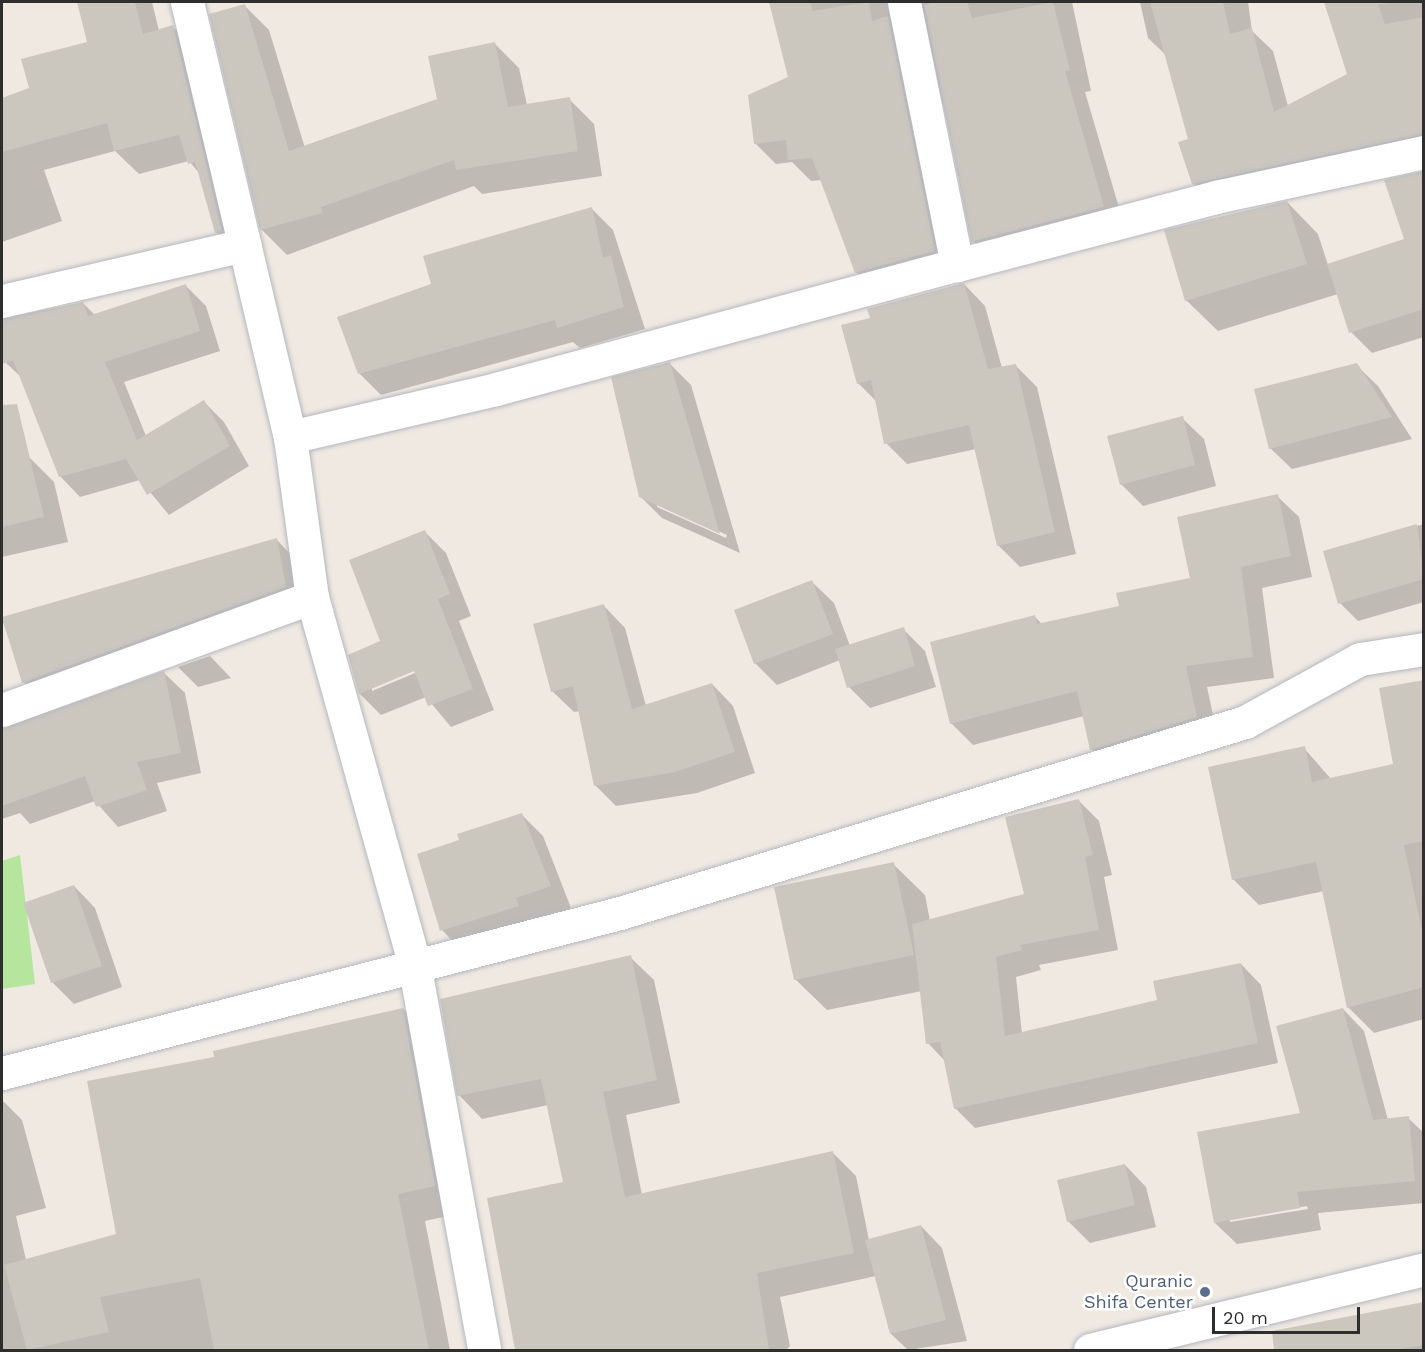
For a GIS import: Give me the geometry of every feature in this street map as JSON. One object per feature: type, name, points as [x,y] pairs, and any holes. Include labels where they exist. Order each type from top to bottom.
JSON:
[{"type":"street","points":[[187,2],[290,437],[312,597],[414,963],[484,1350]]},
{"type":"street","points":[[904,2],[957,265]]},
{"type":"street","points":[[290,437],[496,389],[1216,197],[1424,152]]},
{"type":"street","points":[[2,301],[245,245]]},
{"type":"street","points":[[2,710],[312,597]]},
{"type":"street","points":[[2,1073],[414,963],[620,913],[1245,723],[1360,659],[1424,649]]},
{"type":"street","points":[[1090,1350],[1424,1269]]},
{"type":"green space","points":[[20,855],[35,984],[2,989],[2,861]]},
{"type":"building","points":[[77,2],[135,2],[143,34],[173,25],[222,231],[215,233],[195,162],[188,164],[179,135],[114,151],[107,123],[2,152],[2,98],[29,88],[21,59],[87,42]]},
{"type":"building","points":[[769,2],[810,2],[813,11],[869,2],[872,21],[888,16],[935,251],[855,273],[812,158],[788,160],[786,140],[754,144],[748,95],[788,77]]},
{"type":"building","points":[[936,2],[967,2],[972,18],[1053,2],[1070,70],[1065,71],[1104,207],[971,242],[924,5]]},
{"type":"building","points":[[1150,2],[1223,2],[1230,34],[1252,28],[1274,112],[1347,74],[1324,2],[1377,2],[1385,24],[1424,17],[1424,134],[1192,184],[1178,142],[1188,139]]},
{"type":"building","points":[[245,4],[289,151],[437,99],[428,56],[495,42],[508,107],[570,97],[578,151],[456,170],[454,160],[321,207],[323,213],[260,230],[209,14]]},
{"type":"building","points":[[1424,171],[1424,309],[1349,333],[1327,264],[1404,239],[1384,180]]},
{"type":"building","points":[[1287,201],[1307,264],[1185,301],[1164,230]]},
{"type":"building","points":[[592,207],[603,258],[611,255],[624,307],[557,328],[555,320],[358,374],[337,317],[431,284],[423,256]]},
{"type":"building","points":[[964,283],[988,369],[1016,364],[1055,532],[997,546],[969,425],[884,444],[871,380],[857,384],[841,325],[870,318],[867,309]]},
{"type":"building","points":[[186,284],[200,331],[105,362],[137,440],[204,400],[230,446],[147,495],[126,459],[59,477],[13,360],[2,364],[2,319],[83,302],[88,316]]},
{"type":"building","points":[[670,362],[720,534],[639,497],[611,377]]},
{"type":"building","points":[[1357,363],[1392,417],[1269,449],[1254,389]]},
{"type":"building","points":[[17,404],[44,517],[2,527],[2,405]]},
{"type":"building","points":[[1183,416],[1195,465],[1120,485],[1107,436]]},
{"type":"building","points":[[1278,494],[1291,556],[1241,567],[1253,657],[1186,666],[1197,717],[1090,750],[1077,691],[950,724],[930,642],[1035,615],[1037,624],[1119,606],[1116,593],[1190,578],[1177,517]]},
{"type":"building","points":[[1417,524],[1424,579],[1338,604],[1323,551]]},
{"type":"building","points":[[425,530],[450,594],[438,599],[473,689],[428,706],[414,671],[359,694],[348,655],[380,641],[349,560]]},
{"type":"building","points":[[277,538],[286,587],[22,683],[2,617]]},
{"type":"building","points":[[812,580],[833,634],[754,664],[734,610]]},
{"type":"building","points":[[604,604],[632,709],[712,683],[735,752],[675,772],[594,786],[573,686],[551,692],[533,624]]},
{"type":"building","points":[[904,627],[915,666],[847,688],[835,649]]},
{"type":"building","points":[[164,671],[181,753],[137,762],[147,790],[96,807],[85,776],[2,806],[2,728]]},
{"type":"building","points":[[1424,680],[1424,841],[1404,845],[1424,940],[1424,987],[1347,1008],[1316,862],[1232,880],[1208,767],[1305,746],[1312,782],[1393,764],[1379,688]]},
{"type":"building","points":[[1079,799],[1093,855],[1085,857],[1099,930],[1020,945],[1022,950],[996,957],[1005,1036],[1157,1000],[1153,981],[1241,963],[1258,1043],[954,1109],[940,1042],[926,1044],[912,924],[1024,894],[1005,817]]},
{"type":"building","points":[[522,813],[551,886],[516,898],[519,906],[440,931],[417,854],[459,840],[457,834]]},
{"type":"building","points":[[894,862],[914,955],[794,980],[774,887]]},
{"type":"building","points":[[74,885],[102,966],[51,983],[23,903]]},
{"type":"building","points":[[631,955],[657,1080],[603,1092],[625,1197],[833,1151],[854,1253],[757,1273],[769,1350],[515,1350],[487,1198],[563,1182],[541,1079],[457,1096],[440,999]]},
{"type":"building","points":[[403,1008],[435,1186],[398,1194],[429,1350],[214,1350],[200,1278],[100,1297],[109,1332],[27,1350],[4,1265],[116,1234],[87,1081],[214,1057],[213,1051]]},
{"type":"building","points":[[1343,1008],[1373,1120],[1409,1116],[1415,1181],[1297,1192],[1300,1208],[1214,1223],[1197,1132],[1300,1113],[1276,1026]]},
{"type":"building","points":[[1125,1164],[1135,1205],[1067,1222],[1057,1180]]},
{"type":"building","points":[[921,1225],[946,1320],[890,1334],[865,1240]]},
{"type":"building","points":[[1424,1302],[1424,1345],[1395,1350],[1274,1350],[1272,1331]]},
{"type":"place","name":"Quranic Shifa Center","points":[[1205,1292]]}]
